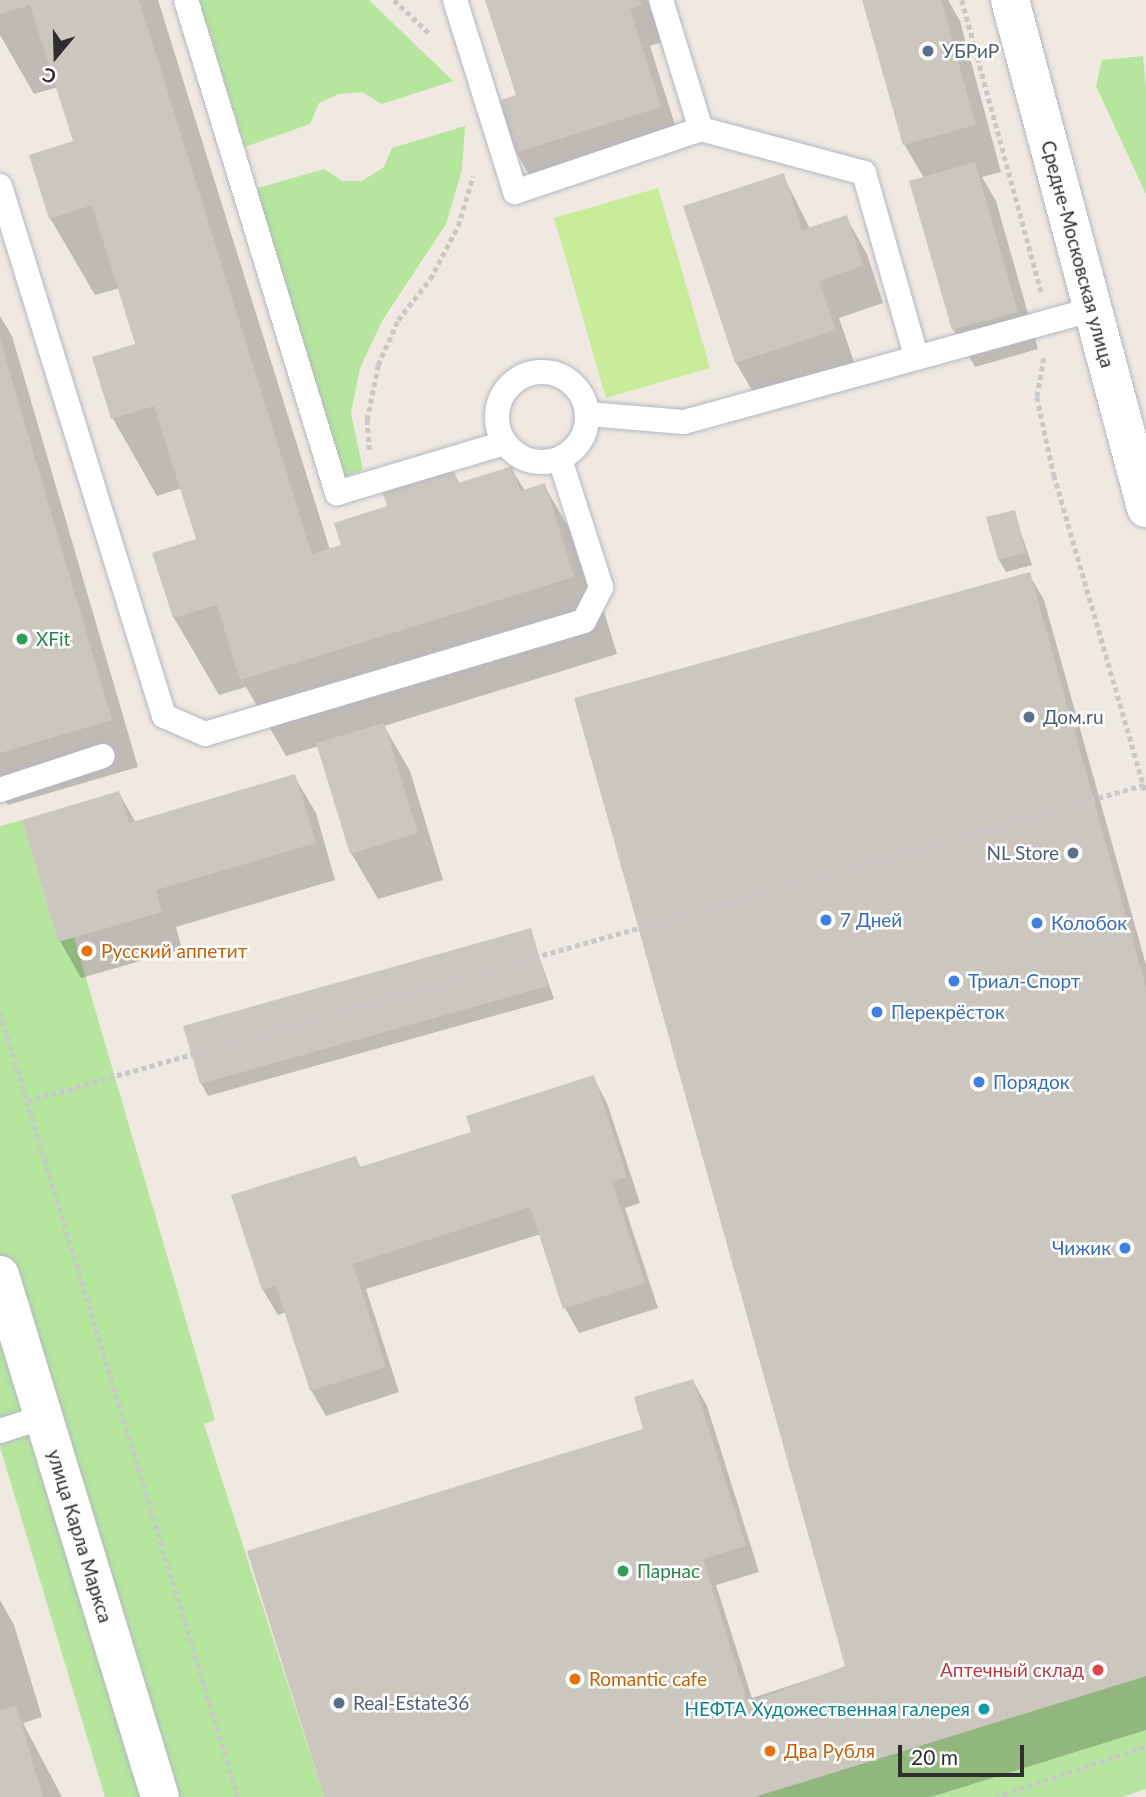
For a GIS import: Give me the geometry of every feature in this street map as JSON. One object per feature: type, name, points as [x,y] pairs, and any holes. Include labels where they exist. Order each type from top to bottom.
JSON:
[{"type":"street","name":"Средне-Московская улица","points":[[1010,0],[1146,508]]},
{"type":"street","name":"улица Карла Маркса","points":[[0,1275],[160,1797]]},
{"type":"lane","points":[[186,0],[337,493],[505,443]]},
{"type":"lane","points":[[455,0],[515,192],[701,129],[864,173],[916,355]]},
{"type":"lane","points":[[661,0],[701,129]]},
{"type":"lane","points":[[0,186],[164,716],[205,734],[584,621],[601,587],[560,459]]},
{"type":"lane","points":[[588,414],[684,422],[916,355],[1050,325],[1094,309]]},
{"type":"lane","points":[[552,373],[566,379],[578,389],[588,414],[577,447],[560,459],[528,460],[505,443],[499,429],[500,402],[508,389],[528,376],[552,373]]},
{"type":"lane","points":[[0,790],[103,756]]},
{"type":"lane","points":[[0,1431],[43,1417]]},
{"type":"path","points":[[394,0],[435,38]]},
{"type":"path","points":[[962,0],[1050,325],[1037,397],[1054,475],[1146,793]]},
{"type":"path","points":[[372,483],[367,420],[378,365],[398,320],[430,279],[458,226],[476,166]]},
{"type":"path","points":[[27,1101],[1144,785]]},
{"type":"path","points":[[0,1013],[238,1797]]},
{"type":"path","points":[[995,1797],[1146,1746]]},
{"type":"green space","points":[[199,0],[369,0],[453,81],[382,104],[362,92],[339,94],[319,103],[310,124],[245,147]]},
{"type":"green space","points":[[1143,56],[1146,88],[1146,194],[1096,86],[1102,60]]},
{"type":"green space","points":[[465,126],[462,170],[446,224],[382,321],[360,368],[351,413],[363,470],[340,478],[255,189],[324,169],[342,181],[362,181],[384,167],[392,148]]},
{"type":"green space","points":[[658,188],[710,368],[606,398],[554,218]]},
{"type":"green space","points":[[22,820],[58,942],[74,937],[215,1420],[204,1424],[324,1797],[105,1797],[0,1447],[0,826]]},
{"type":"green space","points":[[1146,1676],[1146,1789],[1122,1797],[755,1797]]},
{"type":"building","points":[[0,0],[139,0],[312,554],[341,545],[334,523],[387,506],[382,491],[453,469],[458,483],[512,466],[520,491],[545,483],[574,577],[240,680],[217,605],[173,618],[152,553],[196,539],[154,406],[111,419],[92,357],[135,344],[92,205],[49,219],[29,155],[73,141],[30,5],[0,14]]},
{"type":"building","points":[[485,0],[640,0],[642,5],[630,9],[661,107],[515,153],[498,101],[516,95]]},
{"type":"building","points":[[862,0],[941,0],[976,125],[903,145]]},
{"type":"building","points":[[975,162],[1018,312],[952,330],[909,181]]},
{"type":"building","points":[[784,173],[802,230],[847,215],[863,266],[819,281],[836,330],[735,363],[683,206]]},
{"type":"building","points":[[0,339],[112,720],[0,753]]},
{"type":"building","points":[[1015,510],[1026,553],[998,560],[986,517]]},
{"type":"building","points":[[1030,572],[1146,987],[1146,1676],[754,1797],[324,1797],[247,1551],[643,1429],[634,1397],[693,1379],[746,1546],[703,1559],[748,1703],[845,1666],[574,698]]},
{"type":"building","points":[[384,723],[418,833],[350,854],[316,743]]},
{"type":"building","points":[[295,774],[316,843],[156,890],[162,912],[58,942],[22,820],[119,791],[129,823]]},
{"type":"building","points":[[531,928],[548,986],[200,1084],[183,1026]]},
{"type":"building","points":[[594,1075],[627,1177],[612,1182],[645,1283],[563,1309],[530,1207],[353,1264],[386,1367],[310,1391],[276,1286],[262,1290],[231,1195],[356,1156],[360,1167],[471,1132],[466,1116]]},
{"type":"building","points":[[16,1706],[43,1797],[0,1797],[0,1710]]},
{"type":"place","name":"УБРиР","points":[[928,51]]},
{"type":"place","name":"XFit","points":[[22,639]]},
{"type":"place","name":"Дом.ru","points":[[1029,717]]},
{"type":"place","name":"NL Store","points":[[1073,853]]},
{"type":"place","name":"7 Дней","points":[[826,920]]},
{"type":"place","name":"Колобок","points":[[1037,923]]},
{"type":"place","name":"Русский аппетит","points":[[87,951]]},
{"type":"place","name":"Триал-Спорт","points":[[954,981]]},
{"type":"place","name":"Перекрёсток","points":[[877,1012]]},
{"type":"place","name":"Порядок","points":[[979,1082]]},
{"type":"place","name":"Чижик","points":[[1125,1248]]},
{"type":"place","name":"Парнас","points":[[623,1571]]},
{"type":"place","name":"Аптечный склад","points":[[1098,1670]]},
{"type":"place","name":"Romantic cafe","points":[[575,1679]]},
{"type":"place","name":"Real-Estate36","points":[[339,1703]]},
{"type":"place","name":"НЕФТА Художественная галерея","points":[[984,1709]]},
{"type":"place","name":"Два Рубля","points":[[770,1751]]}]
